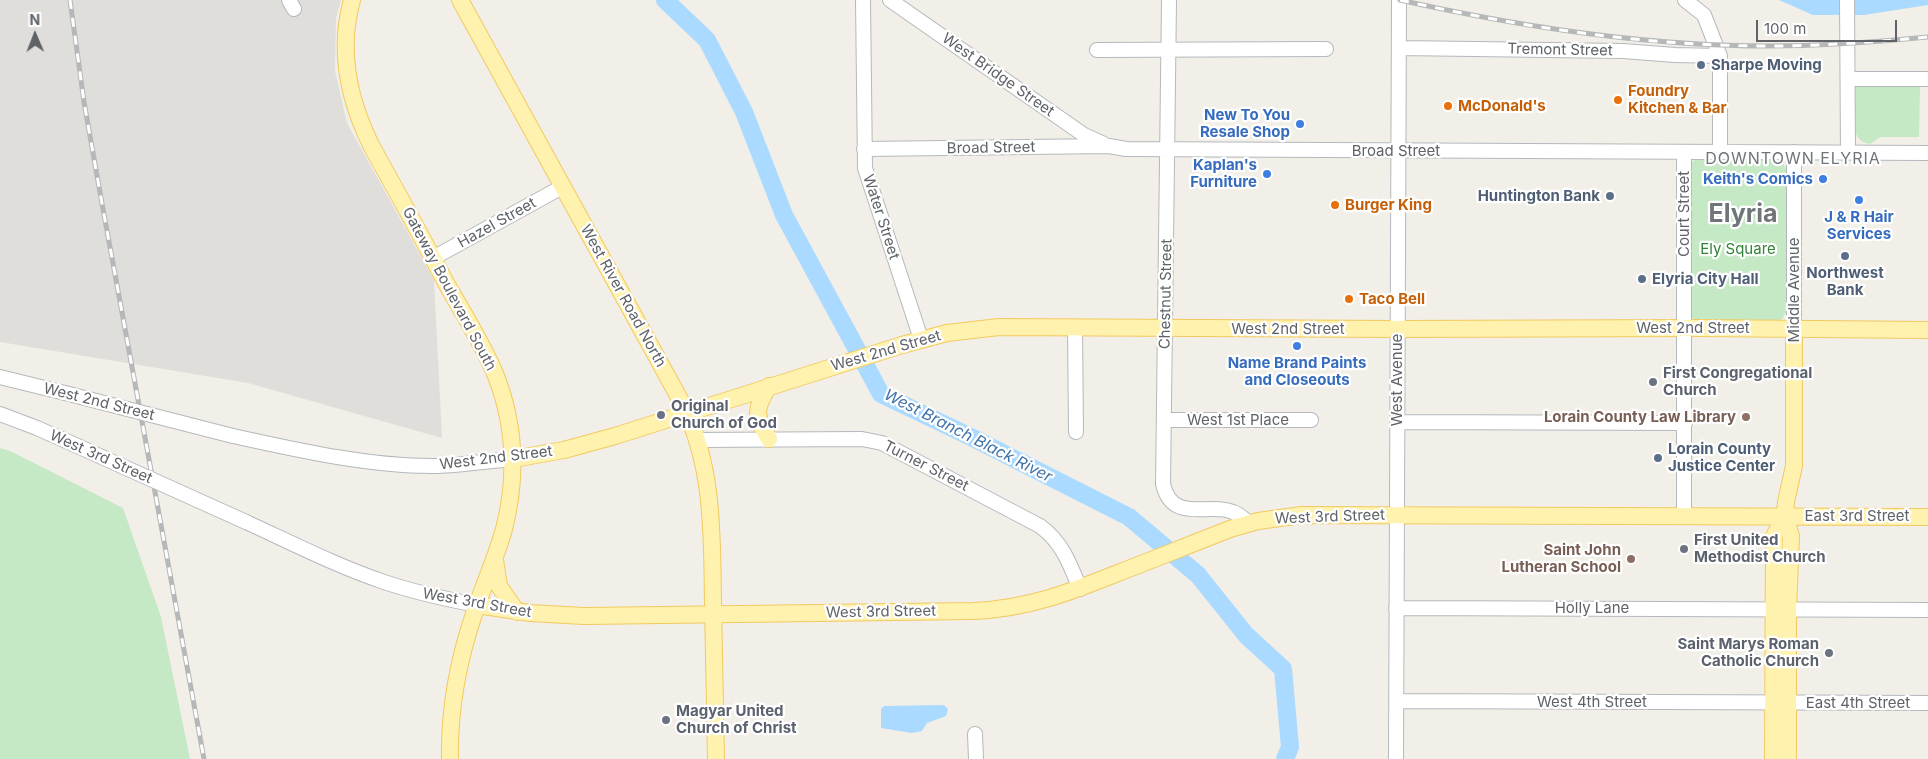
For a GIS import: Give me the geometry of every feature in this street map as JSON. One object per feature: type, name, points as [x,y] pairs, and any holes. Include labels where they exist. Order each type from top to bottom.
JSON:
[{"type":"main road","name":"Gateway Boulevard South","points":[[352,0],[348,22],[346,58],[351,93],[356,110],[372,147],[487,357],[496,377],[508,418],[513,459],[508,508],[494,558],[463,649],[451,714],[450,759]]},
{"type":"main road","name":"West River Road North","points":[[460,0],[686,412],[696,440],[706,475],[710,502],[716,759]]},
{"type":"main road","name":"West 2nd Street","points":[[513,459],[615,436],[921,339],[977,329],[1166,327],[1928,330]]},
{"type":"main road","name":"Middle Avenue","points":[[1788,759],[1781,703],[1781,609],[1774,536],[1785,516],[1794,466],[1794,329]]},
{"type":"main road","points":[[769,386],[757,411],[759,423],[769,439]]},
{"type":"main road","name":"West 3rd Street","points":[[477,605],[517,612],[584,616],[981,610],[1024,606],[1080,589],[1249,523],[1302,515],[1785,516]]},
{"type":"main road","name":"East 3rd Street","points":[[1785,516],[1928,517]]},
{"type":"main road","points":[[494,558],[499,586],[517,612]]},
{"type":"main road","name":"Middle Avenue","points":[[1773,759],[1781,703]]},
{"type":"street","name":"Water Street","points":[[862,0],[866,173],[921,339]]},
{"type":"street","name":"West Bridge Street","points":[[890,0],[1084,135],[1110,146]]},
{"type":"street","name":"Chestnut Street","points":[[1169,0],[1164,484],[1170,499],[1178,506],[1188,510],[1231,511],[1249,523]]},
{"type":"street","name":"West Avenue","points":[[1396,759],[1399,0]]},
{"type":"street","points":[[1685,0],[1700,11],[1706,20],[1720,56],[1720,152]]},
{"type":"street","points":[[1847,0],[1848,152]]},
{"type":"street","name":"Tremont Street","points":[[1399,48],[1623,51],[1720,56]]},
{"type":"street","points":[[1098,50],[1326,49]]},
{"type":"street","points":[[1848,79],[1928,79]]},
{"type":"street","name":"Broad Street","points":[[864,150],[1110,146],[1126,149],[1928,152]]},
{"type":"street","name":"Court Street","points":[[1684,152],[1684,516]]},
{"type":"street","name":"Middle Avenue","points":[[1794,152],[1794,329]]},
{"type":"street","name":"Hazel Street","points":[[433,258],[562,187]]},
{"type":"street","points":[[1075,327],[1076,432]]},
{"type":"street","name":"West 2nd Street","points":[[0,377],[233,436],[328,455],[436,466],[513,459]]},
{"type":"street","name":"West 3rd Street","points":[[0,414],[37,428],[383,582],[434,597],[477,605]]},
{"type":"street","name":"West 1st Place","points":[[1165,420],[1311,420]]},
{"type":"street","points":[[1397,422],[1685,423]]},
{"type":"street","name":"Turner Street","points":[[696,440],[862,438],[882,443],[1040,526],[1062,548],[1080,589]]},
{"type":"street","name":"Holly Lane","points":[[1396,608],[1928,610]]},
{"type":"street","name":"West 4th Street","points":[[1396,701],[1781,703]]},
{"type":"street","name":"East 4th Street","points":[[1781,703],[1928,703]]},
{"type":"street","points":[[975,734],[976,759]]},
{"type":"shaded area","points":[[0,0],[341,0],[336,18],[335,71],[347,123],[434,280],[442,438],[248,383],[0,342]]},
{"type":"green space","points":[[1861,84],[1920,85],[1919,137],[1880,137],[1870,144],[1862,141],[1857,136],[1853,121],[1854,86]]},
{"type":"green space","name":"Ely Square","points":[[1699,158],[1773,159],[1782,162],[1788,172],[1787,311],[1782,319],[1777,321],[1697,320],[1689,317],[1690,165]]},
{"type":"green space","points":[[0,448],[12,452],[123,508],[161,617],[190,759],[0,759]]},
{"type":"water","points":[[1779,0],[1928,0],[1928,5],[1864,15],[1813,15]]},
{"type":"water","points":[[944,705],[948,709],[946,716],[927,723],[922,731],[912,733],[881,728],[881,709],[884,706]]},
{"type":"waterway","name":"West Branch Black River","points":[[665,0],[707,40],[744,112],[784,215],[881,394],[1129,517],[1198,575],[1246,635],[1283,669],[1290,747],[1285,759]]},
{"type":"railway","points":[[70,0],[84,102],[204,759]]},
{"type":"railway","points":[[1400,0],[1491,19],[1629,39],[1676,43],[1789,46],[1928,37]]},
{"type":"place","name":"Sharpe Moving","points":[[1701,65]]},
{"type":"place","name":"Foundry Kitchen & Bar","points":[[1618,100]]},
{"type":"place","name":"McDonald's","points":[[1448,106]]},
{"type":"place","name":"New To You Resale Shop","points":[[1300,124]]},
{"type":"place","name":"Kaplan's Furniture","points":[[1267,174]]},
{"type":"place","name":"Keith's Comics","points":[[1823,179]]},
{"type":"place","name":"Huntington Bank","points":[[1610,196]]},
{"type":"place","name":"J & R Hair Services","points":[[1859,200]]},
{"type":"place","name":"Burger King","points":[[1335,205]]},
{"type":"place","name":"Northwest Bank","points":[[1845,256]]},
{"type":"place","name":"Elyria City Hall","points":[[1642,279]]},
{"type":"place","name":"Taco Bell","points":[[1349,299]]},
{"type":"place","name":"Name Brand Paints and Closeouts","points":[[1297,346]]},
{"type":"place","name":"First Congregational Church","points":[[1653,382]]},
{"type":"place","name":"Original Church of God","points":[[661,415]]},
{"type":"place","name":"Lorain County Law Library","points":[[1746,417]]},
{"type":"place","name":"Lorain County Justice Center","points":[[1658,458]]},
{"type":"place","name":"First United Methodist Church","points":[[1684,549]]},
{"type":"place","name":"Saint John Lutheran School","points":[[1631,559]]},
{"type":"place","name":"Saint Marys Roman Catholic Church","points":[[1829,653]]},
{"type":"place","name":"Magyar United Church of Christ","points":[[666,720]]},
{"type":"district","name":"DOWNTOWN ELYRIA","points":[[1793,159]]},
{"type":"district","name":"Elyria","points":[[1743,214]]}]
